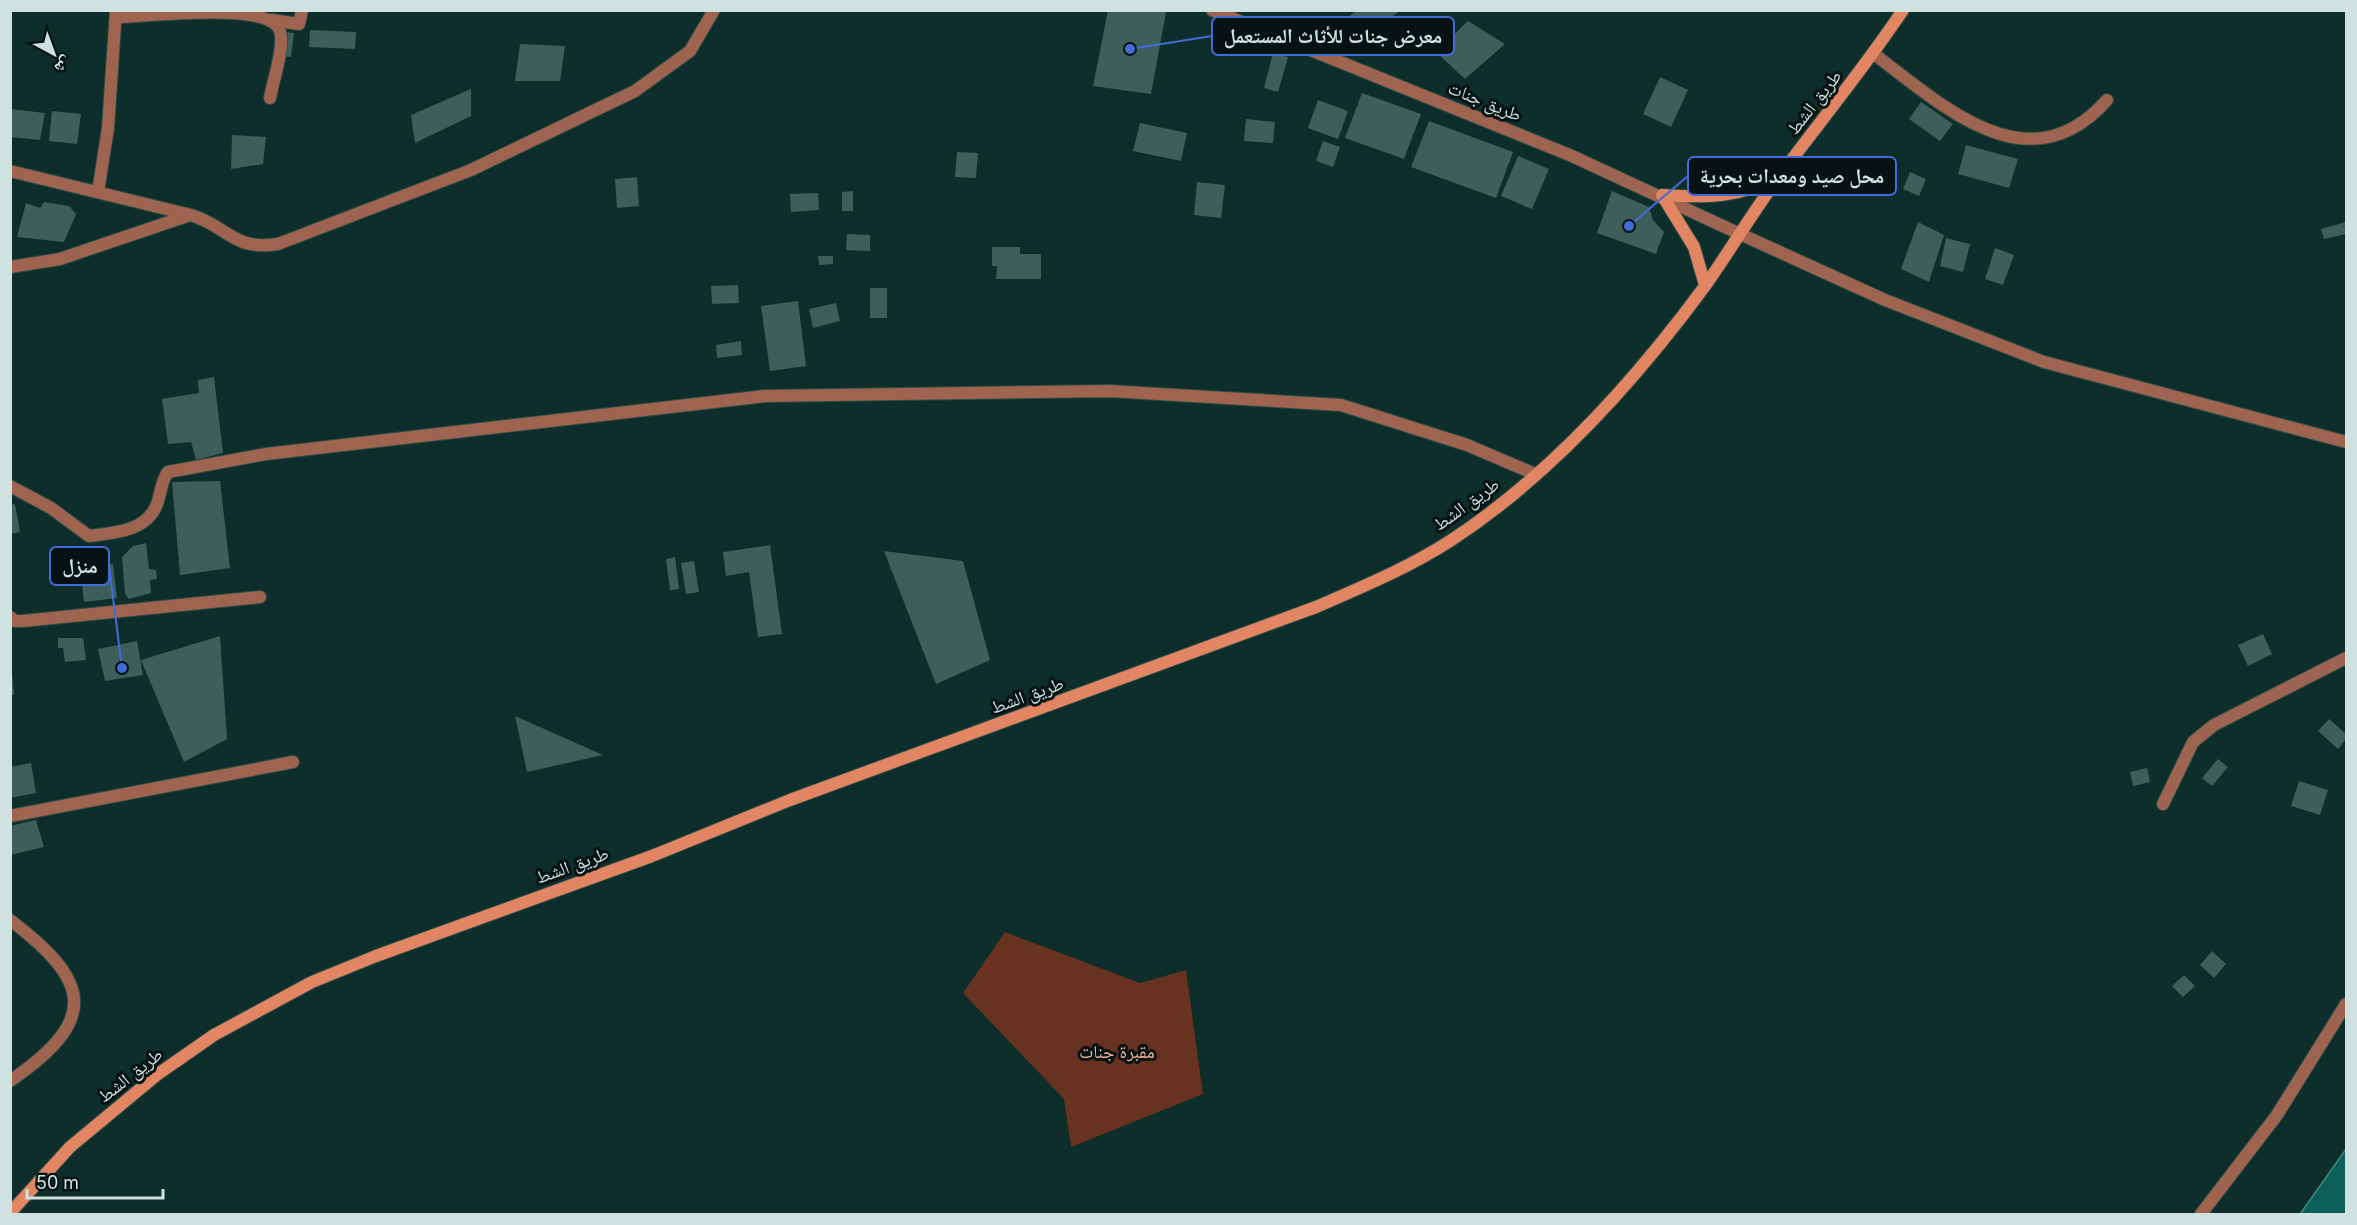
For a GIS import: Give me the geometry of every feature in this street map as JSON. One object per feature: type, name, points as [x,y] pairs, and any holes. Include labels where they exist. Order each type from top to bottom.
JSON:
[{"type":"main road","name":"طريق الشط","points":[[10,1213],[70,1147],[158,1074],[214,1035],[312,982],[376,956],[652,856],[790,800],[1316,607],[1388,575],[1450,540],[1535,474],[1609,403],[1705,285],[1781,175],[1874,54],[1903,10]]},
{"type":"main road","points":[[1662,195],[1716,197],[1753,189],[1781,175]]},
{"type":"main road","points":[[1662,195],[1694,247],[1705,285]]},
{"type":"street","points":[[98,192],[108,128],[116,14],[159,16],[191,11],[239,13],[299,24],[302,10]]},
{"type":"street","points":[[10,171],[205,219],[237,242],[259,247],[278,244],[471,170],[635,91],[690,51],[714,10]]},
{"type":"street","name":"طريق جنات","points":[[1212,10],[1572,156],[1662,195],[1740,234],[1885,300],[2044,362],[2346,442]]},
{"type":"street","points":[[270,98],[281,40],[280,28],[272,20]]},
{"type":"street","points":[[1874,54],[1948,110],[1983,129],[2014,139],[2039,140],[2067,134],[2093,116],[2107,100]]},
{"type":"street","points":[[10,267],[60,259],[191,215]]},
{"type":"street","points":[[10,486],[51,508],[89,536],[121,531],[144,524],[152,516],[168,472],[266,454],[765,396],[1108,391],[1341,405],[1467,445],[1535,474]]},
{"type":"street","points":[[10,617],[15,621],[23,621],[260,597]]},
{"type":"street","points":[[2163,804],[2193,742],[2207,731],[2346,658]]},
{"type":"street","points":[[10,816],[293,762]]},
{"type":"street","points":[[10,920],[53,955],[69,980],[76,1008],[70,1024],[53,1047],[10,1081]]},
{"type":"street","points":[[2201,1215],[2277,1115],[2346,1004]]},
{"type":"green space","name":"مقبرة جنات","points":[[1005,932],[1140,983],[1186,970],[1203,1094],[1071,1147],[1064,1099],[963,993]]},
{"type":"water","points":[[2346,1149],[2346,1214],[2300,1214]]},
{"type":"building","points":[[1108,10],[1166,12],[1151,94],[1093,86]]},
{"type":"building","points":[[1357,10],[1401,10],[1355,44],[1341,23]]},
{"type":"building","points":[[1468,21],[1505,44],[1465,79],[1436,52]]},
{"type":"building","points":[[310,30],[356,32],[355,49],[309,47]]},
{"type":"building","points":[[285,32],[294,33],[291,57],[281,56]]},
{"type":"building","points":[[520,44],[565,46],[560,81],[515,81]]},
{"type":"building","points":[[1273,53],[1288,57],[1278,92],[1264,88]]},
{"type":"building","points":[[1660,77],[1688,90],[1671,127],[1643,114]]},
{"type":"building","points":[[471,89],[471,116],[415,143],[411,115]]},
{"type":"building","points":[[1362,93],[1421,114],[1404,159],[1345,138]]},
{"type":"building","points":[[1318,100],[1348,111],[1338,139],[1308,128]]},
{"type":"building","points":[[1921,102],[1953,124],[1940,141],[1909,119]]},
{"type":"building","points":[[10,109],[45,113],[40,140],[10,137]]},
{"type":"building","points":[[52,111],[81,114],[77,144],[49,141]]},
{"type":"building","points":[[1246,119],[1275,122],[1273,143],[1244,141]]},
{"type":"building","points":[[1429,121],[1513,152],[1496,198],[1411,167]]},
{"type":"building","points":[[1140,123],[1187,133],[1181,161],[1133,151]]},
{"type":"building","points":[[232,135],[266,137],[263,164],[231,169]]},
{"type":"building","points":[[1323,141],[1340,147],[1333,167],[1316,161]]},
{"type":"building","points":[[1966,145],[2018,159],[2009,188],[1958,174]]},
{"type":"building","points":[[957,152],[978,153],[976,178],[955,177]]},
{"type":"building","points":[[1518,156],[1549,169],[1532,209],[1501,196]]},
{"type":"building","points":[[1910,172],[1926,179],[1919,196],[1903,189]]},
{"type":"building","points":[[637,177],[639,206],[617,208],[615,179]]},
{"type":"building","points":[[1197,182],[1225,185],[1221,218],[1194,215]]},
{"type":"building","points":[[853,191],[853,211],[842,211],[842,192]]},
{"type":"building","points":[[1612,191],[1649,207],[1653,220],[1664,232],[1656,254],[1597,233]]},
{"type":"building","points":[[818,193],[819,210],[791,212],[790,194]]},
{"type":"building","points":[[44,202],[69,206],[76,214],[64,242],[17,237],[26,203],[40,208]]},
{"type":"building","points":[[1918,222],[1944,235],[1929,282],[1901,269]]},
{"type":"building","points":[[2346,222],[2346,234],[2324,239],[2321,229]]},
{"type":"building","points":[[847,234],[870,235],[870,251],[846,250]]},
{"type":"building","points":[[1946,238],[1970,244],[1963,272],[1940,266]]},
{"type":"building","points":[[992,247],[1020,247],[1020,254],[1041,254],[1041,279],[996,279],[997,266],[992,266]]},
{"type":"building","points":[[1995,248],[2014,255],[2003,285],[1985,279]]},
{"type":"building","points":[[818,256],[833,256],[833,264],[819,265]]},
{"type":"building","points":[[738,285],[739,303],[712,304],[711,286]]},
{"type":"building","points":[[870,288],[887,288],[887,318],[870,318]]},
{"type":"building","points":[[798,301],[806,366],[770,371],[761,306]]},
{"type":"building","points":[[836,303],[840,321],[813,328],[809,309]]},
{"type":"building","points":[[741,341],[742,355],[717,358],[716,345]]},
{"type":"building","points":[[214,377],[223,453],[196,460],[191,442],[168,444],[162,399],[199,393],[198,380]]},
{"type":"building","points":[[220,481],[230,568],[180,575],[172,482]]},
{"type":"building","points":[[15,504],[20,532],[10,534],[10,505]]},
{"type":"building","points":[[146,543],[149,569],[156,570],[157,579],[150,580],[151,593],[129,599],[125,594],[122,557],[133,546]]},
{"type":"building","points":[[770,545],[782,634],[758,637],[749,572],[726,576],[723,552]]},
{"type":"building","points":[[884,551],[963,561],[990,660],[936,684]]},
{"type":"building","points":[[675,557],[679,589],[670,590],[666,559]]},
{"type":"building","points":[[694,561],[699,592],[686,594],[681,563]]},
{"type":"building","points":[[113,564],[117,598],[84,602],[80,568]]},
{"type":"building","points":[[2263,634],[2272,654],[2248,666],[2238,645]]},
{"type":"building","points":[[220,636],[227,739],[184,762],[141,660]]},
{"type":"building","points":[[58,638],[83,638],[86,660],[65,662],[63,648],[58,648]]},
{"type":"building","points":[[137,641],[143,675],[105,681],[98,649]]},
{"type":"building","points":[[10,671],[12,671],[14,695],[10,695]]},
{"type":"building","points":[[515,716],[603,755],[527,772]]},
{"type":"building","points":[[2329,719],[2346,734],[2346,739],[2338,749],[2318,731]]},
{"type":"building","points":[[2218,759],[2228,767],[2212,786],[2202,778]]},
{"type":"building","points":[[31,763],[36,793],[10,798],[10,767]]},
{"type":"building","points":[[2147,768],[2150,782],[2133,786],[2130,772]]},
{"type":"building","points":[[2299,781],[2328,790],[2320,815],[2291,806]]},
{"type":"building","points":[[36,820],[44,847],[10,855],[10,826]]},
{"type":"building","points":[[2212,951],[2226,964],[2214,978],[2200,965]]},
{"type":"building","points":[[2184,975],[2195,986],[2183,997],[2172,986]]},
{"type":"place","name":"معرض جنات للأثاث المستعمل","points":[[1130,49]]},
{"type":"place","name":"محل صيد ومعدات بحرية","points":[[1629,226]]},
{"type":"place","name":"منزل","points":[[122,668]]}]
